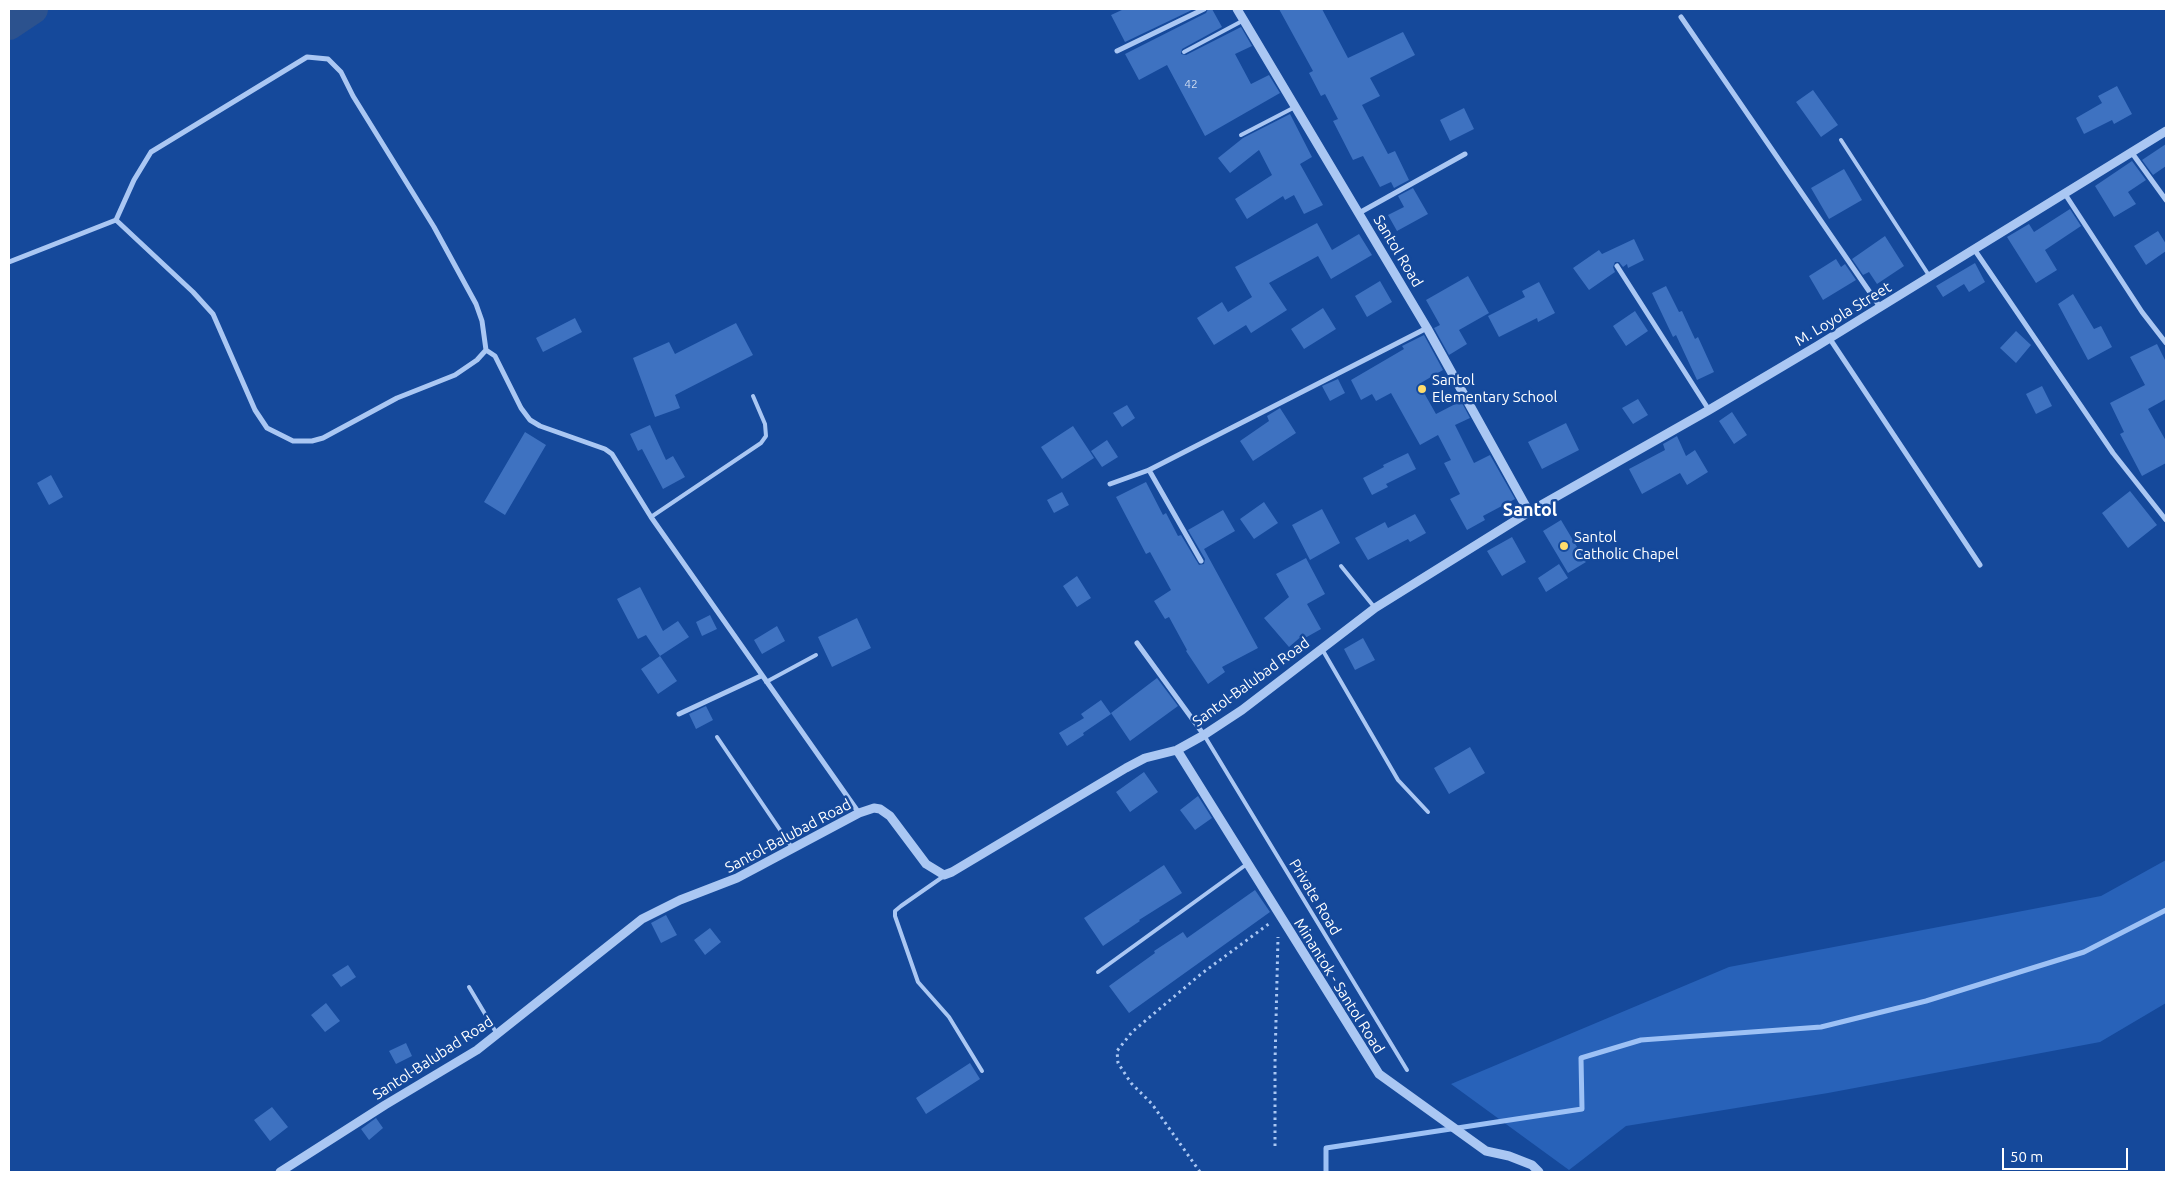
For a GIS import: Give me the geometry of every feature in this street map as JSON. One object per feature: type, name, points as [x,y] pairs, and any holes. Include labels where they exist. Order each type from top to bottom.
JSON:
[{"type":"street","points":[[1117,51],[1204,9]]},
{"type":"street","name":"Santol Road","points":[[1237,9],[1297,106],[1427,328],[1529,512]]},
{"type":"street","points":[[1681,17],[1881,308]]},
{"type":"street","points":[[9,262],[116,220],[134,180],[151,152],[307,57],[328,59],[341,72],[353,96],[434,227],[476,304],[483,328],[486,350],[495,356],[521,408],[530,420],[540,426],[605,448],[612,454],[652,517],[761,676],[859,813]]},
{"type":"street","name":"M. Loyola Street","points":[[1529,512],[1830,339],[2166,131]]},
{"type":"street","points":[[2132,153],[2166,200]]},
{"type":"street","points":[[1359,213],[1465,154]]},
{"type":"street","points":[[2065,194],[2142,312],[2166,343]]},
{"type":"street","points":[[116,220],[193,292],[212,314],[255,410],[268,428],[293,441],[312,441],[323,438],[397,398],[456,375],[477,360],[486,350]]},
{"type":"street","points":[[1974,249],[2113,453],[2166,520]]},
{"type":"street","points":[[1617,266],[1709,410]]},
{"type":"street","points":[[1110,484],[1149,470],[1427,328]]},
{"type":"street","points":[[1830,339],[1980,565]]},
{"type":"street","points":[[1149,470],[1201,561]]},
{"type":"street","name":"Santol-Balubad Road","points":[[280,1172],[362,1119],[459,1061],[497,1034],[642,919],[680,900],[737,878],[859,813],[874,808],[880,809],[890,816],[926,864],[944,875],[952,872],[1126,768],[1145,758],[1177,750],[1204,735],[1242,710],[1375,608],[1529,512]]},
{"type":"street","points":[[1137,643],[1204,735]]},
{"type":"street","points":[[680,714],[761,676]]},
{"type":"street","name":"Minantok - Santol Road","points":[[1177,750],[1378,1074],[1486,1151],[1510,1156],[1532,1166],[1539,1172]]},
{"type":"lane","points":[[1184,52],[1244,20]]},
{"type":"lane","points":[[1241,135],[1297,106]]},
{"type":"lane","points":[[1842,140],[1930,277]]},
{"type":"lane","points":[[652,517],[761,442],[766,436],[765,424],[753,396]]},
{"type":"lane","points":[[1341,566],[1375,608]]},
{"type":"lane","points":[[1322,648],[1398,780],[1428,812]]},
{"type":"lane","points":[[766,682],[816,655]]},
{"type":"lane","name":"Private Road","points":[[1204,735],[1407,1070]]},
{"type":"lane","points":[[717,738],[793,848]]},
{"type":"lane","points":[[1098,972],[1247,864]]},
{"type":"lane","points":[[944,875],[895,911],[918,982],[949,1017],[982,1071]]},
{"type":"lane","points":[[469,988],[497,1034]]},
{"type":"path","points":[[1275,1146],[1279,917]]},
{"type":"path","points":[[1200,1172],[1152,1104],[1131,1083],[1118,1063],[1117,1051],[1132,1032],[1201,974],[1279,917]]},
{"type":"shaded area","points":[[2166,860],[2166,1003],[2100,1042],[1828,1093],[1626,1126],[1569,1170],[1451,1084],[1729,967],[2101,896]]},
{"type":"building","points":[[1124,9],[1194,9],[1125,42],[1111,15]]},
{"type":"building","points":[[1208,9],[1212,9],[1222,27],[1182,49],[1181,54],[1186,55],[1241,27],[1252,46],[1235,54],[1251,84],[1269,75],[1280,93],[1205,136],[1167,65],[1139,80],[1125,54],[1206,13]]},
{"type":"building","points":[[1279,9],[1322,9],[1348,58],[1403,32],[1415,55],[1370,78],[1380,96],[1362,105],[1388,154],[1395,151],[1409,180],[1394,188],[1391,182],[1380,187],[1363,156],[1353,160],[1333,121],[1338,119],[1325,94],[1321,96],[1309,73],[1313,71]]},
{"type":"building","points":[[2117,86],[2132,114],[2114,124],[2112,120],[2084,134],[2076,118],[2102,103],[2098,96]]},
{"type":"building","points":[[1813,90],[1838,125],[1821,137],[1796,102]]},
{"type":"building","points":[[1464,108],[1474,129],[1450,141],[1440,120]]},
{"type":"building","points":[[1290,114],[1312,157],[1300,164],[1323,205],[1304,214],[1294,195],[1285,200],[1283,196],[1247,219],[1235,199],[1272,175],[1259,150],[1230,173],[1218,158],[1243,138]]},
{"type":"building","points":[[2166,144],[2166,166],[2153,175],[2142,160]]},
{"type":"building","points":[[2132,161],[2146,180],[2128,192],[2136,204],[2114,217],[2095,186]]},
{"type":"building","points":[[1844,169],[1862,200],[1829,219],[1811,188]]},
{"type":"building","points":[[1413,188],[1428,214],[1397,231],[1388,215],[1404,207],[1398,196]]},
{"type":"building","points":[[2070,209],[2081,226],[2045,250],[2057,270],[2036,283],[2007,237],[2029,224],[2034,232]]},
{"type":"building","points":[[1317,223],[1332,250],[1359,234],[1372,255],[1331,279],[1318,256],[1269,283],[1287,310],[1251,333],[1246,325],[1214,345],[1197,318],[1222,302],[1228,312],[1252,297],[1235,267]]},
{"type":"building","points":[[2158,231],[2166,244],[2166,251],[2146,265],[2134,246]]},
{"type":"building","points":[[1885,236],[1904,266],[1877,284],[1869,272],[1863,275],[1852,259]]},
{"type":"building","points":[[1634,239],[1644,260],[1628,268],[1627,264],[1623,267],[1619,262],[1615,262],[1613,267],[1615,272],[1589,290],[1573,268],[1599,250],[1602,254]]},
{"type":"building","points":[[1836,259],[1841,267],[1845,264],[1856,280],[1823,300],[1809,276]]},
{"type":"building","points":[[1975,263],[1985,282],[1969,292],[1964,284],[1943,297],[1936,286]]},
{"type":"building","points":[[1468,276],[1489,313],[1459,330],[1467,344],[1449,355],[1434,328],[1440,325],[1426,300]]},
{"type":"building","points":[[1380,281],[1392,302],[1367,317],[1355,296]]},
{"type":"building","points":[[1539,282],[1555,313],[1538,322],[1537,318],[1499,337],[1488,316],[1525,297],[1522,291]]},
{"type":"building","points":[[1666,286],[1679,312],[1682,311],[1695,339],[1698,337],[1714,372],[1697,380],[1676,335],[1673,337],[1652,293]]},
{"type":"building","points":[[2073,294],[2094,329],[2101,326],[2112,347],[2088,360],[2058,304]]},
{"type":"building","points":[[1323,308],[1336,329],[1304,349],[1291,329]]},
{"type":"building","points":[[1635,311],[1648,331],[1626,346],[1613,326]]},
{"type":"building","points":[[575,318],[582,332],[543,352],[536,338]]},
{"type":"building","points":[[736,323],[753,355],[675,395],[680,408],[655,417],[633,358],[669,342],[675,354]]},
{"type":"building","points":[[2016,331],[2031,345],[2016,363],[2000,348]]},
{"type":"building","points":[[1424,335],[1443,370],[1419,384],[1436,414],[1461,401],[1470,418],[1455,425],[1474,463],[1490,455],[1515,499],[1483,516],[1485,520],[1467,530],[1450,499],[1460,494],[1444,463],[1451,460],[1438,435],[1420,445],[1391,393],[1376,401],[1372,394],[1361,400],[1351,380],[1404,349],[1402,346]]},
{"type":"building","points":[[2157,344],[2166,362],[2166,399],[2148,409],[2166,441],[2166,463],[2142,476],[2120,434],[2124,432],[2110,403],[2145,385],[2130,357]]},
{"type":"building","points":[[1338,379],[1345,393],[1330,401],[1322,386]]},
{"type":"building","points":[[2042,386],[2052,406],[2036,414],[2026,394]]},
{"type":"building","points":[[1638,399],[1648,415],[1633,424],[1622,408]]},
{"type":"building","points":[[1127,405],[1135,418],[1122,427],[1113,413]]},
{"type":"building","points":[[1280,408],[1296,433],[1253,461],[1240,441],[1269,421],[1267,416]]},
{"type":"building","points":[[1732,412],[1747,435],[1734,444],[1719,421]]},
{"type":"building","points":[[1566,423],[1579,450],[1542,469],[1528,442]]},
{"type":"building","points":[[650,425],[666,460],[673,456],[685,477],[663,489],[642,449],[638,451],[630,434]]},
{"type":"building","points":[[1073,426],[1094,458],[1062,479],[1041,447]]},
{"type":"building","points":[[525,432],[546,445],[505,515],[484,502]]},
{"type":"building","points":[[1677,436],[1686,456],[1695,450],[1708,472],[1687,485],[1680,473],[1642,494],[1629,469],[1665,450],[1663,444]]},
{"type":"building","points":[[1107,440],[1118,457],[1102,467],[1091,451]]},
{"type":"building","points":[[1408,453],[1416,469],[1386,484],[1388,487],[1372,495],[1363,478],[1384,467],[1383,465]]},
{"type":"building","points":[[51,475],[63,497],[49,505],[37,483]]},
{"type":"building","points":[[1146,482],[1163,515],[1166,513],[1178,536],[1181,535],[1199,565],[1204,564],[1205,559],[1188,530],[1223,510],[1235,531],[1204,549],[1258,648],[1222,667],[1225,672],[1208,684],[1186,651],[1169,617],[1165,619],[1154,601],[1171,590],[1150,552],[1146,554],[1116,497]]},
{"type":"building","points":[[2130,491],[2157,525],[2128,548],[2102,513]]},
{"type":"building","points":[[1062,492],[1069,505],[1054,513],[1047,500]]},
{"type":"building","points":[[1264,502],[1278,523],[1254,539],[1240,519]]},
{"type":"building","points":[[1322,509],[1340,543],[1310,560],[1292,525]]},
{"type":"building","points":[[1415,514],[1426,533],[1410,542],[1408,539],[1368,560],[1355,538],[1385,522],[1388,528]]},
{"type":"building","name":"Santol Catholic Chapel","points":[[1561,520],[1586,562],[1568,573],[1543,531]]},
{"type":"building","points":[[1512,537],[1526,562],[1502,576],[1487,551]]},
{"type":"building","points":[[1306,558],[1325,594],[1307,604],[1321,629],[1305,638],[1303,635],[1289,647],[1264,618],[1289,597],[1276,574]]},
{"type":"building","points":[[1559,564],[1568,578],[1546,592],[1538,578]]},
{"type":"building","points":[[1077,576],[1091,598],[1077,607],[1063,586]]},
{"type":"building","points":[[640,587],[663,631],[678,621],[689,637],[660,656],[646,635],[638,639],[617,599]]},
{"type":"building","points":[[710,615],[717,629],[702,636],[696,622]]},
{"type":"building","points":[[857,618],[871,648],[832,667],[818,637]]},
{"type":"building","points":[[777,626],[785,641],[762,654],[754,640]]},
{"type":"building","points":[[1363,638],[1375,660],[1355,670],[1344,649]]},
{"type":"building","points":[[660,656],[677,681],[658,694],[641,669]]},
{"type":"building","points":[[1157,678],[1178,706],[1130,741],[1111,713]]},
{"type":"building","points":[[1101,700],[1111,714],[1067,746],[1059,733],[1084,718],[1081,714]]},
{"type":"building","points":[[706,706],[713,720],[696,729],[689,714]]},
{"type":"building","points":[[1470,747],[1485,773],[1449,794],[1434,768]]},
{"type":"building","points":[[1144,772],[1158,792],[1130,812],[1116,792]]},
{"type":"building","points":[[1198,796],[1212,818],[1195,830],[1180,810]]},
{"type":"building","points":[[1164,865],[1182,893],[1139,920],[1103,946],[1084,918]]},
{"type":"building","points":[[1255,890],[1270,912],[1129,1013],[1109,986],[1155,953],[1154,951],[1183,932],[1187,938]]},
{"type":"building","points":[[666,915],[677,935],[661,943],[651,923]]},
{"type":"building","points":[[710,928],[721,942],[705,955],[694,940]]},
{"type":"building","points":[[348,965],[356,977],[341,987],[332,975]]},
{"type":"building","points":[[326,1003],[340,1021],[325,1032],[311,1015]]},
{"type":"building","points":[[406,1043],[412,1056],[396,1064],[389,1051]]},
{"type":"building","points":[[970,1063],[980,1079],[926,1114],[916,1098]]},
{"type":"building","points":[[272,1107],[288,1127],[270,1141],[254,1120]]},
{"type":"building","points":[[376,1118],[383,1128],[369,1140],[361,1129]]},
{"type":"waterway","points":[[9,25],[33,9]]},
{"type":"waterway","points":[[1326,1172],[1326,1148],[1582,1109],[1581,1058],[1641,1040],[1821,1027],[1926,1001],[2084,952],[2166,910]]},
{"type":"place","name":"Santol Elementary School","points":[[1422,389]]},
{"type":"place","name":"Santol Catholic Chapel","points":[[1564,546]]},
{"type":"district","name":"Santol","points":[[1530,510]]}]
